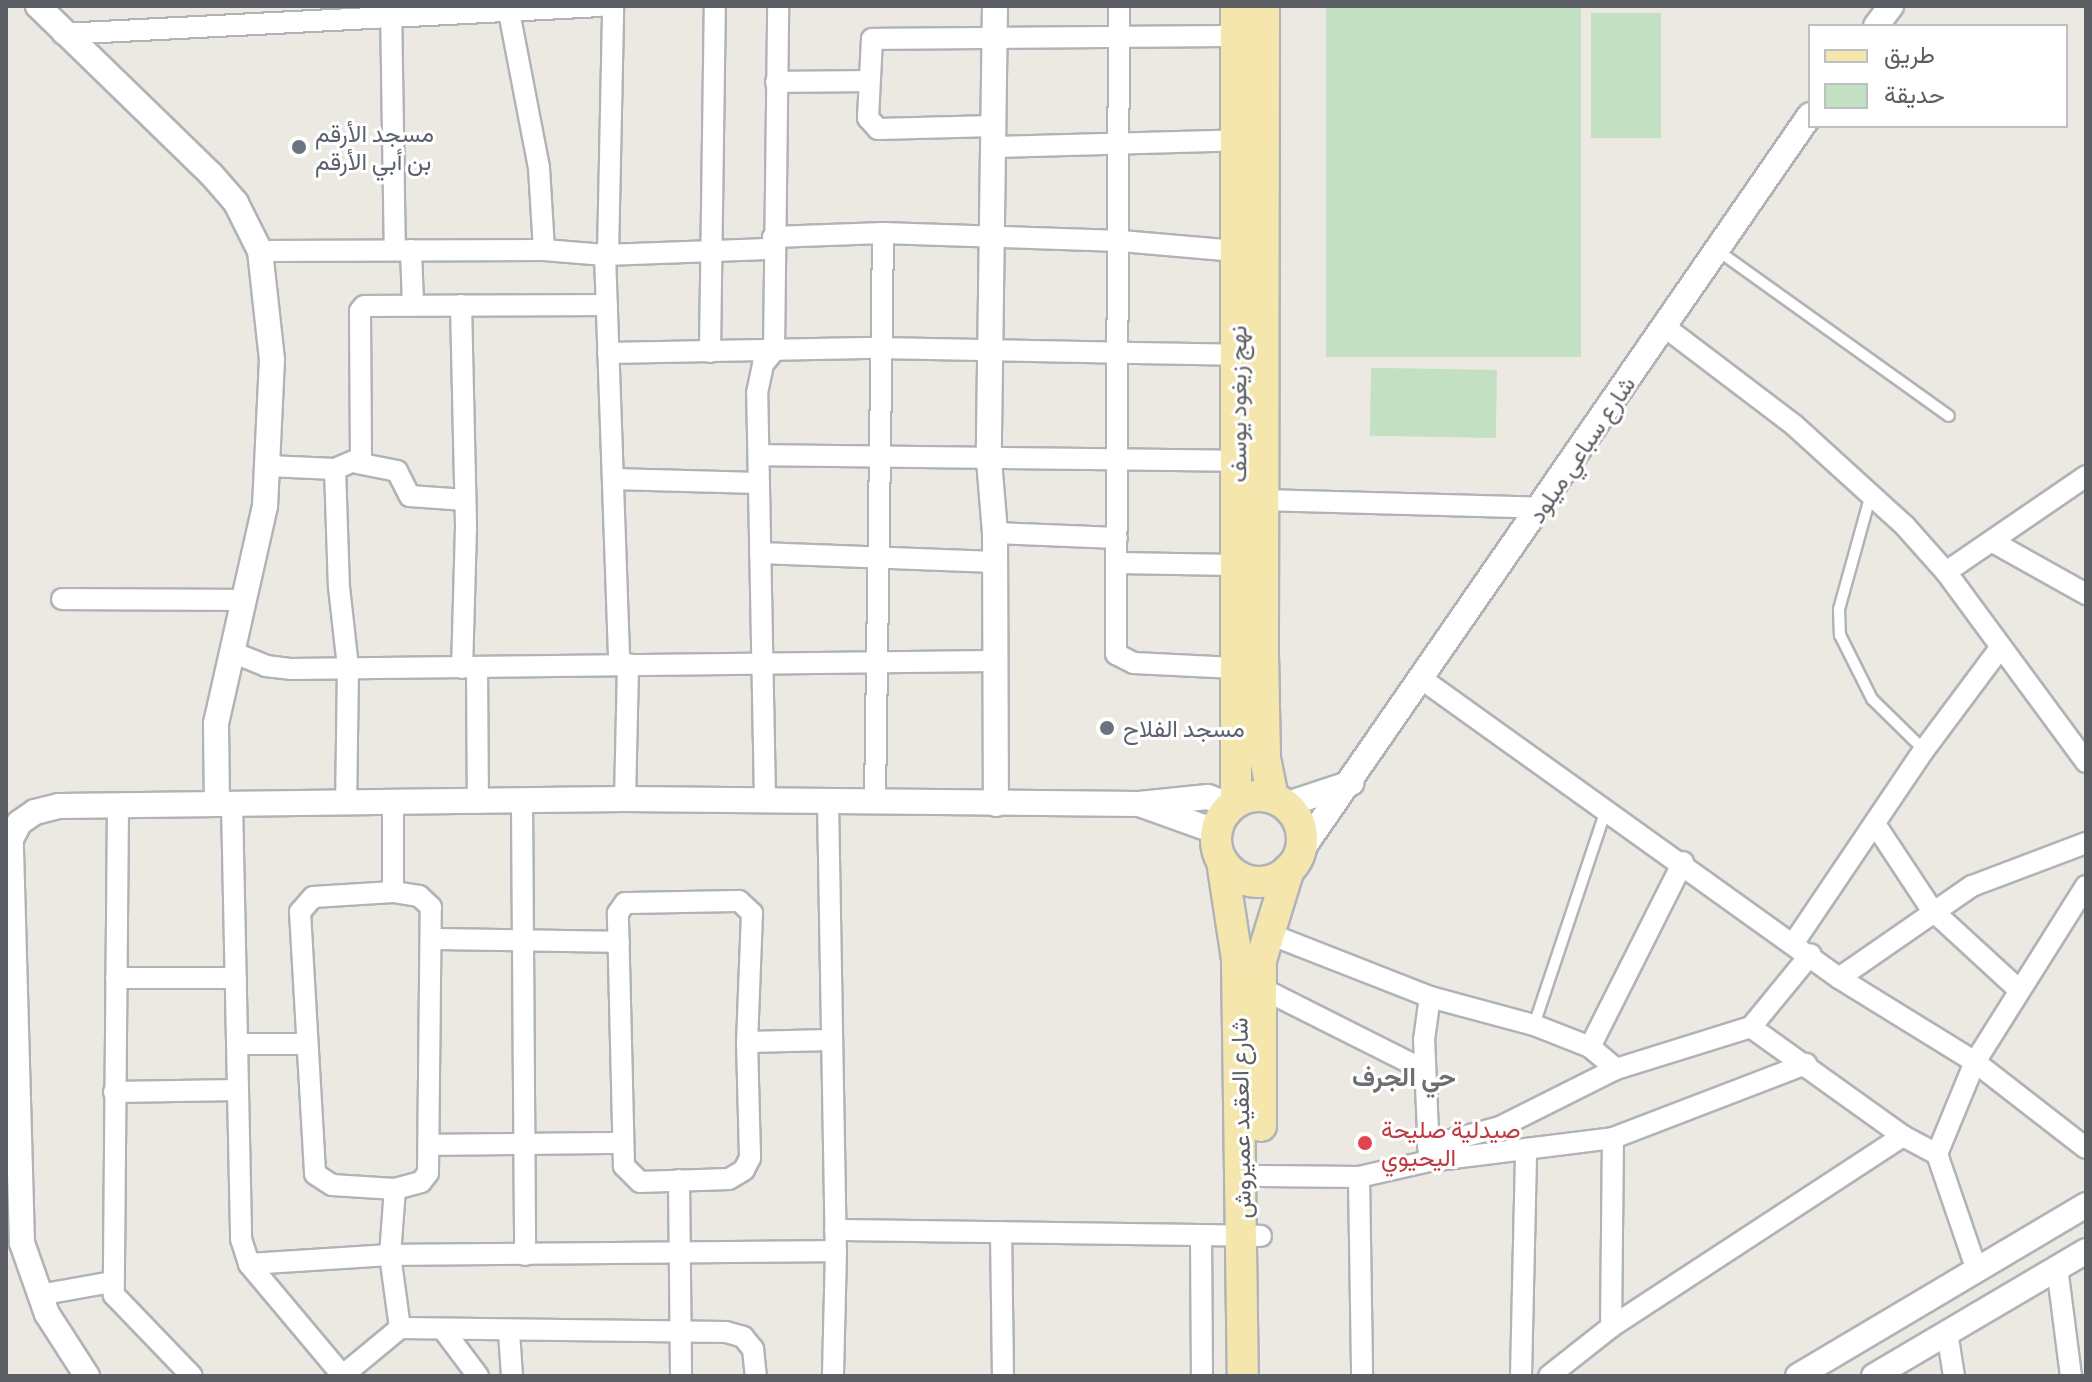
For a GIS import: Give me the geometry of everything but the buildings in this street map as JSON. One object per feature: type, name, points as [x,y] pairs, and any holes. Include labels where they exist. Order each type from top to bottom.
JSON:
[{"type":"main road","name":"نهج زيغود يوسف","points":[[1227,813],[1235,668],[1235,565],[1250,460],[1250,140],[1255,26],[1236,6]]},
{"type":"main road","name":"نهج زيغود يوسف","points":[[1250,140],[1236,251],[1237,355],[1250,460],[1263,500],[1265,758],[1279,802]]},
{"type":"main road","points":[[1279,802],[1299,824],[1296,858],[1254,881],[1222,861],[1227,813],[1279,802]]},
{"type":"main road","name":"شارع العقيد عميروش","points":[[1243,1376],[1252,1236],[1261,1176],[1259,987],[1267,933],[1296,858]]},
{"type":"main road","name":"شارع العقيد عميروش","points":[[1222,861],[1237,959],[1261,1376]]},
{"type":"street","points":[[38,6],[63,34],[211,174],[236,203],[260,251],[272,359],[268,466],[259,543],[216,723],[225,803],[236,978],[241,1239],[249,1264],[342,1376],[400,1328],[445,1332],[680,1330],[743,1337],[753,1349],[756,1376]]},
{"type":"street","points":[[63,34],[392,11],[509,12],[600,6]]},
{"type":"street","points":[[613,6],[606,255],[624,664],[625,799]]},
{"type":"street","points":[[710,352],[715,6]]},
{"type":"street","points":[[765,799],[757,393],[763,364],[774,351],[778,6]]},
{"type":"street","points":[[995,6],[995,136],[989,237],[989,460],[995,533],[996,804]]},
{"type":"street","points":[[1119,6],[1118,658],[1235,668]]},
{"type":"street","points":[[1878,24],[1891,6]]},
{"type":"street","points":[[392,11],[403,250],[413,305]]},
{"type":"street","points":[[509,12],[539,168],[544,250]]},
{"type":"street","points":[[1250,140],[1120,145],[878,129],[868,118],[866,81],[869,46],[877,36],[994,34],[1119,38],[1255,26]]},
{"type":"street","points":[[776,82],[866,81]]},
{"type":"street","name":"شارع سباعي ميلود","points":[[1296,858],[1351,783],[1419,677],[1542,508],[1808,118]]},
{"type":"street","points":[[260,251],[544,250],[606,255],[710,251],[883,233],[1121,241],[1236,251]]},
{"type":"street","points":[[875,801],[883,233]]},
{"type":"street","points":[[357,463],[360,311],[375,305],[607,305]]},
{"type":"street","points":[[461,305],[470,668],[478,803]]},
{"type":"street","points":[[1665,327],[1872,492],[1946,572],[2086,762]]},
{"type":"street","points":[[608,353],[879,348],[1237,355]]},
{"type":"street","points":[[759,455],[989,460],[1250,460]]},
{"type":"street","points":[[268,466],[335,469],[357,463],[397,471],[410,496],[465,500]]},
{"type":"street","points":[[335,469],[339,587],[348,667],[346,802]]},
{"type":"street","points":[[1946,572],[2086,476]]},
{"type":"street","points":[[614,479],[758,483]]},
{"type":"street","points":[[1263,500],[1542,508]]},
{"type":"street","points":[[995,533],[1117,538]]},
{"type":"street","points":[[1993,542],[2086,594]]},
{"type":"street","points":[[760,553],[877,554],[995,562]]},
{"type":"street","points":[[1118,563],[1235,565]]},
{"type":"street","points":[[62,599],[245,600]]},
{"type":"street","points":[[1261,1176],[1359,1177],[1500,1127],[1616,1069],[1751,1027],[1803,948],[1875,824],[1924,750],[2000,648]]},
{"type":"street","points":[[232,652],[266,666],[348,667],[994,661]]},
{"type":"street","points":[[1419,677],[1683,862],[1803,948],[1839,978],[1975,1062],[2086,1148]]},
{"type":"street","points":[[1279,802],[1351,783]]},
{"type":"street","points":[[87,1376],[72,1359],[39,1295],[22,1243],[11,839],[19,823],[35,812],[59,806],[225,803],[765,799],[1139,804],[1227,813]]},
{"type":"street","points":[[828,801],[835,1240],[833,1376]]},
{"type":"street","points":[[522,802],[525,1255]]},
{"type":"street","points":[[393,804],[393,892]]},
{"type":"street","points":[[118,805],[112,1282],[115,1301],[192,1376]]},
{"type":"street","points":[[1875,824],[1932,910],[2018,989]]},
{"type":"street","points":[[1839,978],[1932,910],[1983,881],[2086,843]]},
{"type":"street","points":[[1590,1047],[1683,862]]},
{"type":"street","points":[[1977,1271],[1937,1154],[1975,1062],[2018,989],[2086,886]]},
{"type":"street","points":[[393,892],[429,901],[431,939],[428,1173],[421,1182],[395,1189],[332,1185],[315,1174],[300,912],[304,903],[313,897],[393,892]]},
{"type":"street","points":[[625,903],[747,903],[752,913],[747,1042],[748,1164],[729,1179],[633,1179],[624,1166],[623,1143],[618,913],[625,903]]},
{"type":"street","points":[[1267,933],[1430,997],[1534,1025],[1590,1047],[1616,1069]]},
{"type":"street","points":[[431,939],[619,942]]},
{"type":"street","points":[[116,978],[236,978]]},
{"type":"street","points":[[1259,987],[1424,1070]]},
{"type":"street","points":[[1429,1154],[1424,1070],[1430,997]]},
{"type":"street","points":[[1751,1027],[1903,1136],[1937,1154]]},
{"type":"street","points":[[747,1042],[831,1040]]},
{"type":"street","points":[[237,1044],[307,1044]]},
{"type":"street","points":[[1429,1154],[1526,1150],[1613,1138],[1806,1064]]},
{"type":"street","points":[[114,1092],[238,1090]]},
{"type":"street","points":[[1549,1376],[1611,1327],[1903,1136]]},
{"type":"street","points":[[1611,1327],[1613,1138]]},
{"type":"street","points":[[429,1145],[623,1143]]},
{"type":"street","points":[[1521,1376],[1526,1150]]},
{"type":"street","points":[[1359,1177],[1362,1376]]},
{"type":"street","points":[[679,1180],[681,1376]]},
{"type":"street","points":[[395,1189],[390,1255],[400,1328]]},
{"type":"street","points":[[1798,1376],[2086,1205]]},
{"type":"street","points":[[249,1264],[390,1255],[679,1255],[835,1240],[1001,1232],[1252,1236]]},
{"type":"street","points":[[1001,1232],[1003,1376]]},
{"type":"street","points":[[1201,1235],[1202,1376]]},
{"type":"street","points":[[1874,1376],[2086,1251]]},
{"type":"street","points":[[2057,1267],[2071,1376]]},
{"type":"street","points":[[39,1295],[112,1282]]},
{"type":"street","points":[[445,1332],[478,1376]]},
{"type":"street","points":[[509,1332],[512,1376]]},
{"type":"street","points":[[1947,1332],[1954,1376]]},
{"type":"lane","points":[[1716,249],[1949,416]]},
{"type":"lane","points":[[1872,492],[1839,609],[1840,635],[1872,699],[1924,750]]},
{"type":"lane","points":[[1534,1025],[1607,808]]},
{"type":"green space","points":[[1326,6],[1581,6],[1581,357],[1326,357]]},
{"type":"green space","points":[[1591,13],[1661,13],[1661,138],[1591,138]]},
{"type":"green space","points":[[1371,368],[1497,370],[1496,438],[1370,436]]},
{"type":"place","name":"مسجد الأرقم بن أبي الأرقم","points":[[299,147]]},
{"type":"place","name":"مسجد الفلاح","points":[[1107,728]]},
{"type":"place","name":"صيدلية صليحة اليحيوي","points":[[1365,1143]]},
{"type":"district","name":"حي الجرف","points":[[1404,1077]]}]
